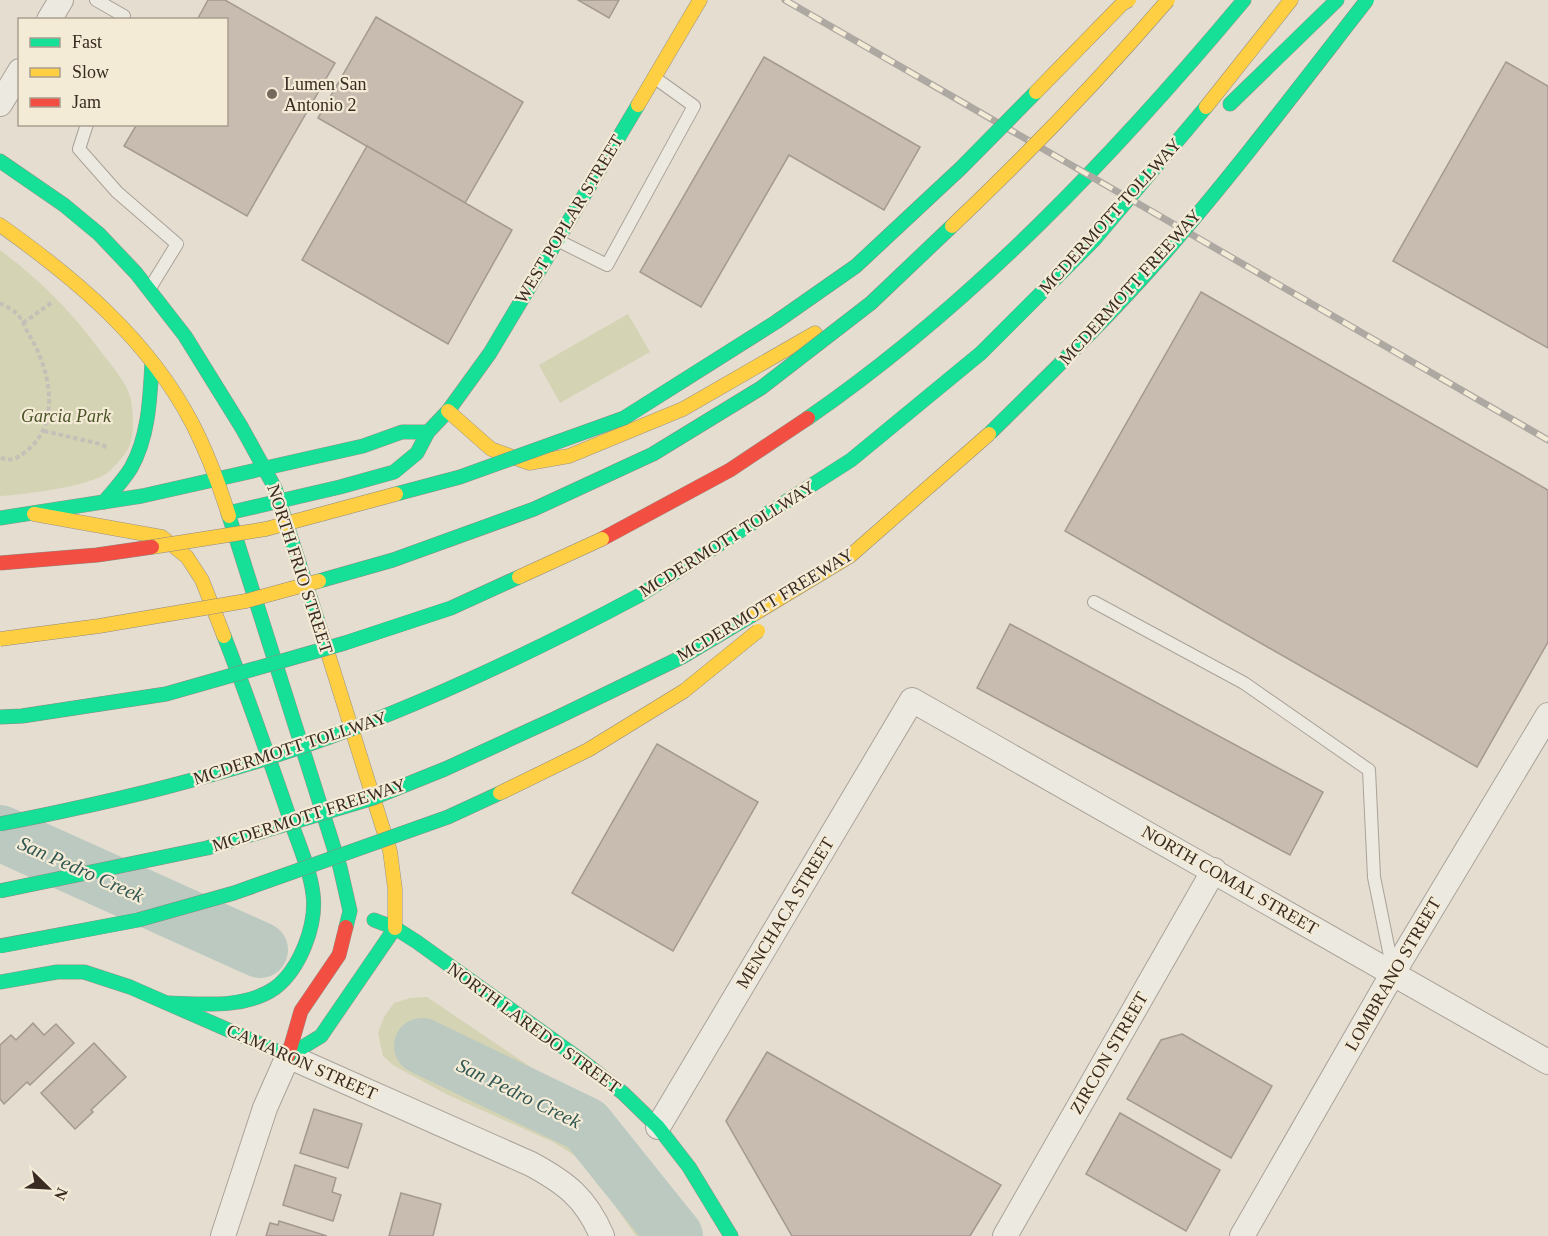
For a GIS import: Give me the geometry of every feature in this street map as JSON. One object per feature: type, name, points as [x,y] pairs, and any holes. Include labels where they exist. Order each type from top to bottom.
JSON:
[{"type":"main road","name":"WEST POPLAR STREET","points":[[228,513],[394,472],[417,453],[428,432],[448,411],[490,353],[700,0]]},
{"type":"main road","points":[[0,563],[97,555],[266,529],[459,477],[624,418],[776,322],[856,266],[961,168],[1122,4],[1129,0]]},
{"type":"main road","points":[[0,717],[22,716],[166,694],[334,646],[451,608],[602,539],[740,465],[829,404],[986,277],[1116,147],[1174,84],[1244,0]]},
{"type":"main road","name":"MCDERMOTT TOLLWAY","points":[[0,824],[126,799],[245,766],[316,742],[408,709],[488,673],[582,627],[640,595],[851,460],[981,353],[1094,240],[1189,128],[1291,0]]},
{"type":"main road","points":[[1126,202],[1337,0]]},
{"type":"main road","name":"MCDERMOTT FREEWAY","points":[[0,891],[207,848],[373,798],[445,769],[682,657],[850,555],[987,436],[1097,327],[1162,256],[1225,181],[1367,0]]},
{"type":"main road","points":[[448,411],[491,449],[530,464],[569,456],[683,409],[842,317],[970,219],[1115,76],[1173,4]]},
{"type":"main road","points":[[0,639],[99,626],[246,601],[335,577],[393,560],[534,509],[653,454],[761,388],[871,303],[1025,156],[1127,48],[1173,4]]},
{"type":"main road","name":"NORTH FRIO STREET","points":[[0,161],[98,233],[129,265],[206,367],[266,468],[280,501],[390,851],[395,889],[395,928]]},
{"type":"main road","points":[[0,225],[24,241],[107,309],[141,346],[185,411],[216,479],[228,513],[340,867],[350,911],[339,955],[301,1011],[288,1056]]},
{"type":"main road","points":[[104,502],[135,461],[143,437],[149,406],[152,362]]},
{"type":"main road","points":[[0,518],[104,502],[216,479],[363,446],[402,432],[428,432]]},
{"type":"main road","points":[[34,514],[162,537],[187,557],[202,580],[255,715],[313,894],[313,917],[301,955],[289,975],[273,989],[255,997],[227,1004],[168,1003]]},
{"type":"main road","points":[[0,946],[138,920],[234,893],[448,817],[516,786],[588,750],[684,691],[850,555]]},
{"type":"main road","name":"NORTH LAREDO STREET","points":[[350,911],[395,928],[581,1060],[623,1093],[658,1127],[689,1167],[732,1236]]},
{"type":"main road","points":[[288,1056],[321,1036],[395,928]]},
{"type":"main road","name":"CAMARON STREET","points":[[0,982],[57,972],[84,972],[168,1003],[288,1056]]},
{"type":"street","points":[[50,18],[61,0]]},
{"type":"street","points":[[0,104],[18,74]]},
{"type":"street","name":"NORTH COMAL STREET","points":[[912,700],[1548,1062]]},
{"type":"street","name":"MENCHACA STREET","points":[[658,1127],[912,700]]},
{"type":"street","name":"LOMBRANO STREET","points":[[1242,1236],[1393,973],[1548,715]]},
{"type":"street","name":"ZIRCON STREET","points":[[1005,1236],[1214,870]]},
{"type":"street","points":[[223,1236],[265,1108],[288,1056]]},
{"type":"street","name":"CAMARON STREET","points":[[288,1056],[531,1164],[569,1187],[586,1206],[602,1236]]},
{"type":"lane","points":[[96,0],[124,16],[123,18]]},
{"type":"lane","points":[[556,240],[607,266],[694,106],[654,78]]},
{"type":"lane","points":[[86,126],[79,150],[117,192],[177,244],[149,289]]},
{"type":"lane","points":[[1094,602],[1244,684],[1370,770],[1374,877],[1393,973]]},
{"type":"path","points":[[23,323],[54,300]]},
{"type":"path","points":[[0,303],[16,312],[36,345],[46,369],[50,399],[44,431],[34,446],[18,458],[6,460],[0,458]]},
{"type":"path","points":[[44,431],[110,448]]},
{"type":"green space","name":"Garcia Park","points":[[0,250],[43,286],[67,310],[116,371],[128,391],[133,420],[130,444],[115,465],[99,478],[56,489],[0,496]]},
{"type":"green space","points":[[628,314],[650,352],[560,403],[539,365]]},
{"type":"green space","points":[[427,997],[538,1072],[602,1122],[645,1168],[684,1236],[636,1236],[592,1173],[574,1155],[553,1142],[446,1094],[393,1065],[383,1056],[378,1033],[384,1017],[394,1003],[410,998]]},
{"type":"building","name":"Lumen San Antonio 2","points":[[208,0],[225,0],[335,63],[247,216],[124,146],[136,126],[228,126],[228,18],[198,18]]},
{"type":"building","points":[[578,0],[619,0],[609,18]]},
{"type":"building","points":[[376,17],[523,102],[465,203],[318,118]]},
{"type":"building","points":[[764,57],[920,147],[884,210],[789,155],[701,307],[640,272]]},
{"type":"building","points":[[1506,62],[1548,86],[1548,348],[1393,261]]},
{"type":"building","points":[[367,146],[512,230],[448,344],[302,260]]},
{"type":"building","points":[[1201,292],[1548,490],[1548,642],[1477,767],[1065,531]]},
{"type":"building","points":[[1010,624],[1323,792],[1290,855],[977,688]]},
{"type":"building","points":[[657,744],[758,802],[673,951],[572,893]]},
{"type":"building","points":[[33,1023],[44,1035],[56,1024],[74,1043],[30,1085],[27,1082],[4,1104],[0,1099],[0,1045],[11,1035],[16,1040]]},
{"type":"building","points":[[1182,1034],[1272,1086],[1231,1158],[1127,1099],[1161,1040]]},
{"type":"building","points":[[94,1043],[126,1077],[91,1110],[93,1112],[75,1129],[41,1093]]},
{"type":"building","points":[[767,1052],[1001,1185],[970,1236],[792,1236],[726,1121]]},
{"type":"building","points":[[314,1109],[362,1124],[348,1168],[300,1153]]},
{"type":"building","points":[[1120,1113],[1220,1170],[1186,1231],[1086,1174]]},
{"type":"building","points":[[295,1165],[336,1178],[332,1192],[341,1195],[333,1221],[283,1205]]},
{"type":"building","points":[[401,1193],[441,1204],[433,1236],[389,1236]]},
{"type":"building","points":[[279,1221],[327,1236],[266,1236],[270,1223],[278,1225]]},
{"type":"waterway","name":"San Pedro Creek","points":[[0,833],[260,950]]},
{"type":"waterway","name":"San Pedro Creek","points":[[422,1046],[586,1125],[675,1236]]},
{"type":"railway","points":[[785,0],[1548,440]]},
{"type":"traffic: fast","points":[[808,418],[869,374],[928,326],[1040,224],[1145,114],[1244,0]]},
{"type":"traffic: fast","points":[[1230,104],[1337,0]]},
{"type":"traffic: fast","points":[[989,434],[1099,324],[1163,255],[1241,161],[1367,0]]},
{"type":"traffic: fast","points":[[396,494],[460,477],[624,418],[776,322],[856,266],[961,168],[1036,92]]},
{"type":"traffic: fast","points":[[228,513],[394,472],[417,453],[428,432],[448,411],[490,353],[638,105]]},
{"type":"traffic: fast","points":[[640,595],[851,460],[981,353],[1094,240],[1206,107]]},
{"type":"traffic: fast","points":[[0,161],[64,205],[99,234],[136,273],[185,336],[242,428],[275,488],[320,628]]},
{"type":"traffic: fast","points":[[319,581],[393,560],[534,509],[653,454],[761,388],[871,303],[952,226]]},
{"type":"traffic: fast","points":[[104,502],[131,468],[142,443],[148,416],[152,362]]},
{"type":"traffic: fast","points":[[0,518],[142,496],[363,446],[402,432],[428,432]]},
{"type":"traffic: fast","points":[[229,516],[340,867],[350,911],[346,927]]},
{"type":"traffic: fast","points":[[0,717],[22,716],[166,694],[345,643],[451,608],[519,577]]},
{"type":"traffic: fast","points":[[0,824],[84,807],[208,776],[330,737],[487,672],[640,595]]},
{"type":"traffic: fast","points":[[0,891],[207,848],[373,798],[445,769],[554,719],[682,657],[754,614]]},
{"type":"traffic: fast","points":[[168,1003],[223,1004],[250,999],[275,988],[284,980],[299,958],[309,932],[314,906],[306,864],[224,636]]},
{"type":"traffic: fast","points":[[0,946],[138,920],[234,893],[448,817],[500,793]]},
{"type":"traffic: fast","points":[[374,920],[395,928],[417,942],[623,1093],[658,1127],[689,1167],[731,1236]]},
{"type":"traffic: fast","points":[[288,1056],[321,1036],[395,928]]},
{"type":"traffic: fast","points":[[0,982],[57,972],[84,972],[130,987],[288,1056]]},
{"type":"traffic: slow","points":[[638,105],[700,0]]},
{"type":"traffic: slow","points":[[1036,92],[1122,4],[1129,0]]},
{"type":"traffic: slow","points":[[952,226],[1063,116],[1168,0]]},
{"type":"traffic: slow","points":[[1206,107],[1291,0]]},
{"type":"traffic: slow","points":[[0,225],[83,289],[132,338],[154,364],[192,423],[212,468],[229,516]]},
{"type":"traffic: slow","points":[[448,411],[491,449],[529,463],[569,456],[683,409],[815,333]]},
{"type":"traffic: slow","points":[[754,614],[850,556],[989,434]]},
{"type":"traffic: slow","points":[[152,547],[266,529],[396,494]]},
{"type":"traffic: slow","points":[[34,514],[162,537],[187,557],[202,580],[224,636]]},
{"type":"traffic: slow","points":[[519,577],[602,539]]},
{"type":"traffic: slow","points":[[0,639],[99,626],[246,601],[319,581]]},
{"type":"traffic: slow","points":[[320,628],[390,851],[395,889],[395,928]]},
{"type":"traffic: slow","points":[[500,793],[588,750],[684,691],[758,631]]},
{"type":"traffic: jam","points":[[602,539],[730,470],[808,418]]},
{"type":"traffic: jam","points":[[0,563],[97,555],[152,547]]},
{"type":"traffic: jam","points":[[288,1056],[301,1011],[339,955],[346,927]]},
{"type":"place","name":"Lumen San Antonio 2","points":[[272,94]]}]
